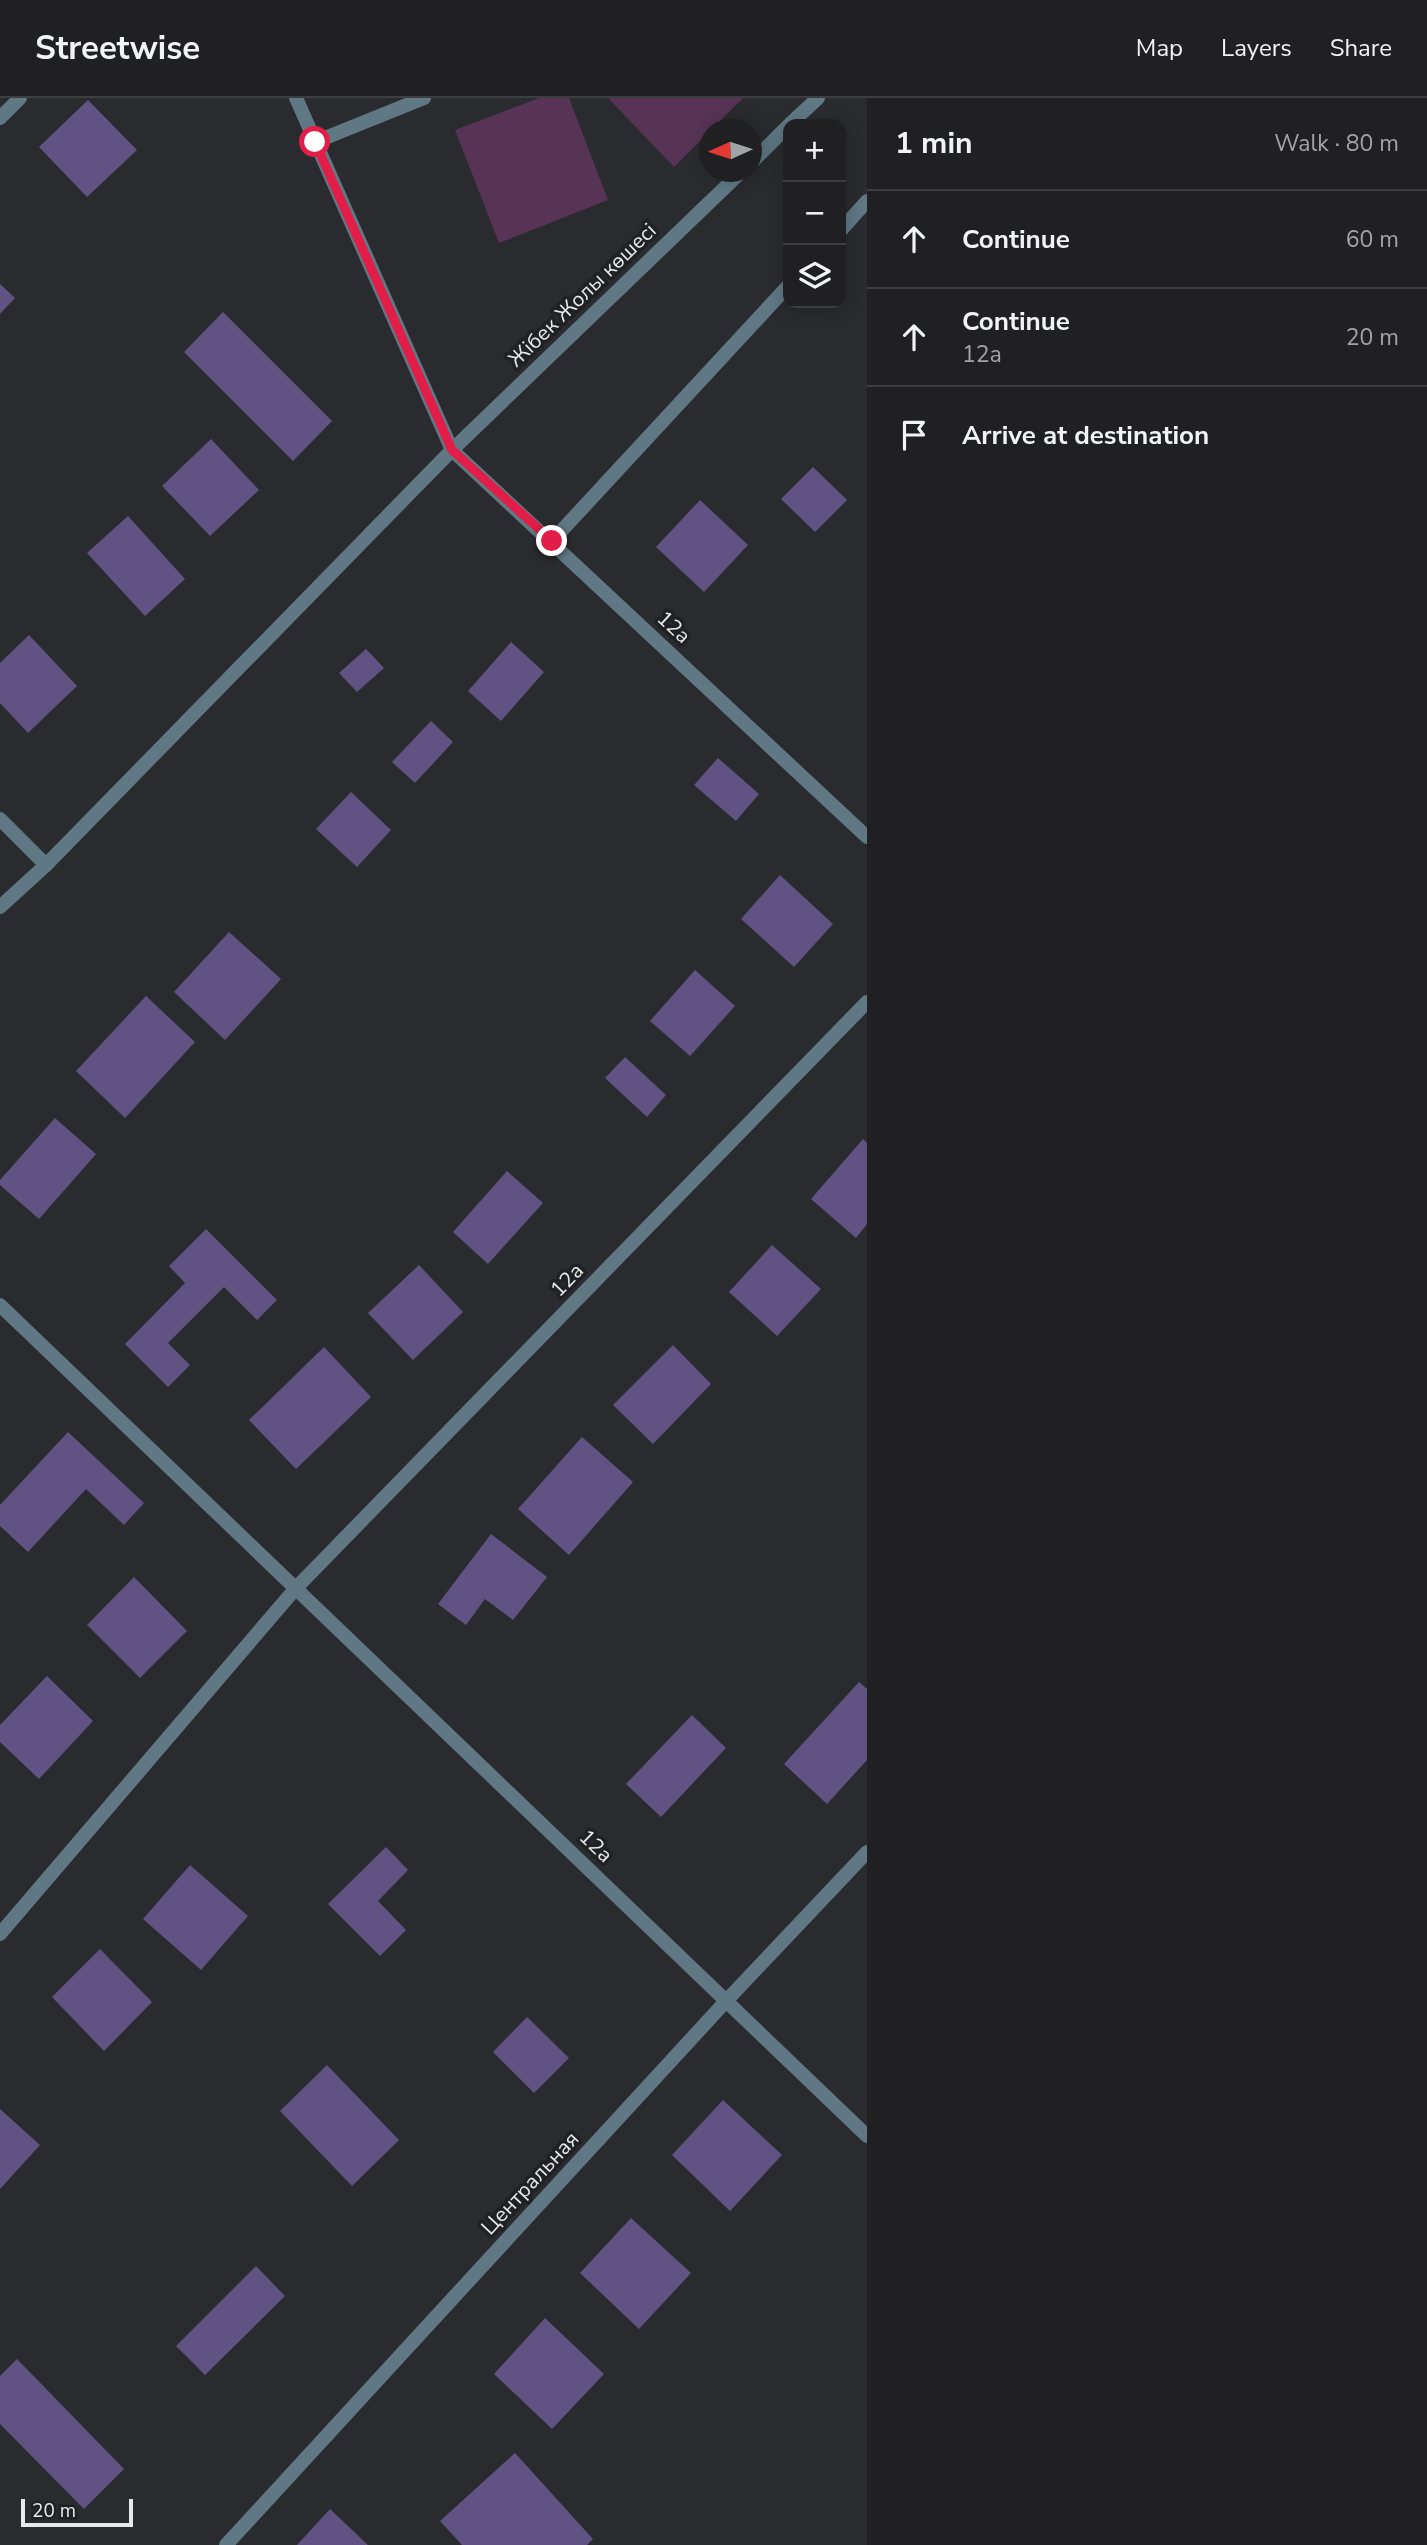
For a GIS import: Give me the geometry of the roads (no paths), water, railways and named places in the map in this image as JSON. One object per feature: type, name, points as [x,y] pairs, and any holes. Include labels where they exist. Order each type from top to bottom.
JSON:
[{"type":"street","points":[[0,118],[20,98]]},
{"type":"street","points":[[296,98],[452,450]]},
{"type":"street","points":[[315,142],[424,98]]},
{"type":"street","points":[[795,119],[818,98]]},
{"type":"street","points":[[762,151],[783,131]]},
{"type":"street","name":"Жібек Жолы көшесі","points":[[0,907],[46,865],[452,450],[731,182]]},
{"type":"street","points":[[846,224],[867,201]]},
{"type":"street","points":[[552,541],[783,291]]},
{"type":"street","name":"12а","points":[[452,450],[867,836]]},
{"type":"street","points":[[0,819],[46,865]]},
{"type":"street","name":"12а","points":[[0,1934],[296,1588],[867,1002]]},
{"type":"street","name":"12а","points":[[0,1305],[867,2136]]},
{"type":"street","name":"Центральная","points":[[226,2545],[727,2000],[867,1852]]}]
